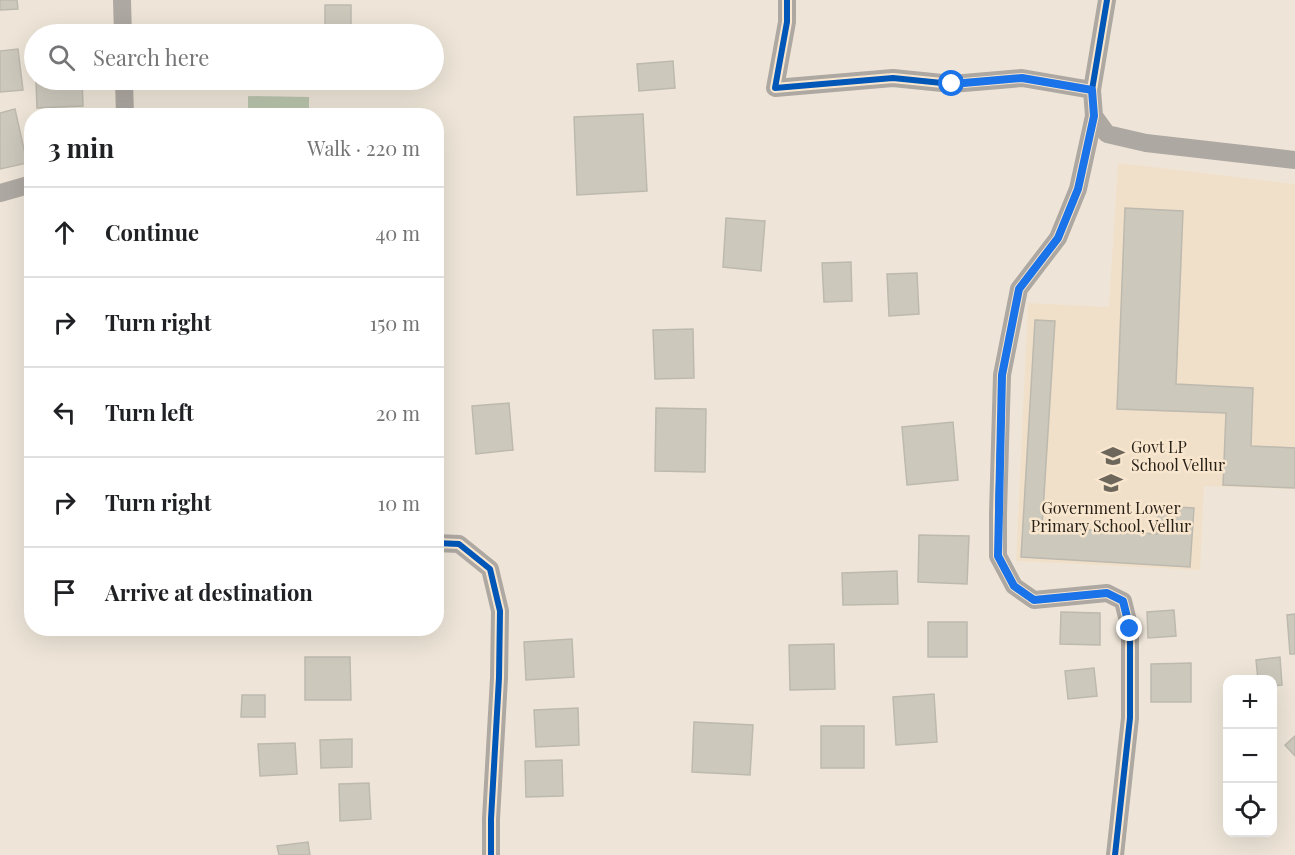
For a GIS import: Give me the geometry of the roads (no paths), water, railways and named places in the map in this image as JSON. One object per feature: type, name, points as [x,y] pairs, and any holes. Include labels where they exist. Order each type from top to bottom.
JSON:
[{"type":"street","points":[[122,0],[123,24]]},
{"type":"street","points":[[787,0],[787,21],[775,88],[893,78],[952,84],[1022,78],[1092,90]]},
{"type":"street","points":[[1107,0],[1092,90],[1094,116],[1078,189],[1058,238],[1019,289],[1002,375],[998,556],[1014,586],[1034,600],[1107,593],[1123,601],[1130,629],[1130,718],[1115,855]]},
{"type":"street","points":[[124,90],[125,108]]},
{"type":"street","points":[[1094,116],[1107,134],[1146,144],[1295,160]]},
{"type":"street","points":[[0,194],[24,186]]},
{"type":"street","points":[[444,543],[459,544],[490,569],[500,610],[491,855]]},
{"type":"place","name":"Govt LP School Vellur","points":[[1113,456]]},
{"type":"place","name":"Government Lower Primary School, Vellur","points":[[1111,483]]}]
